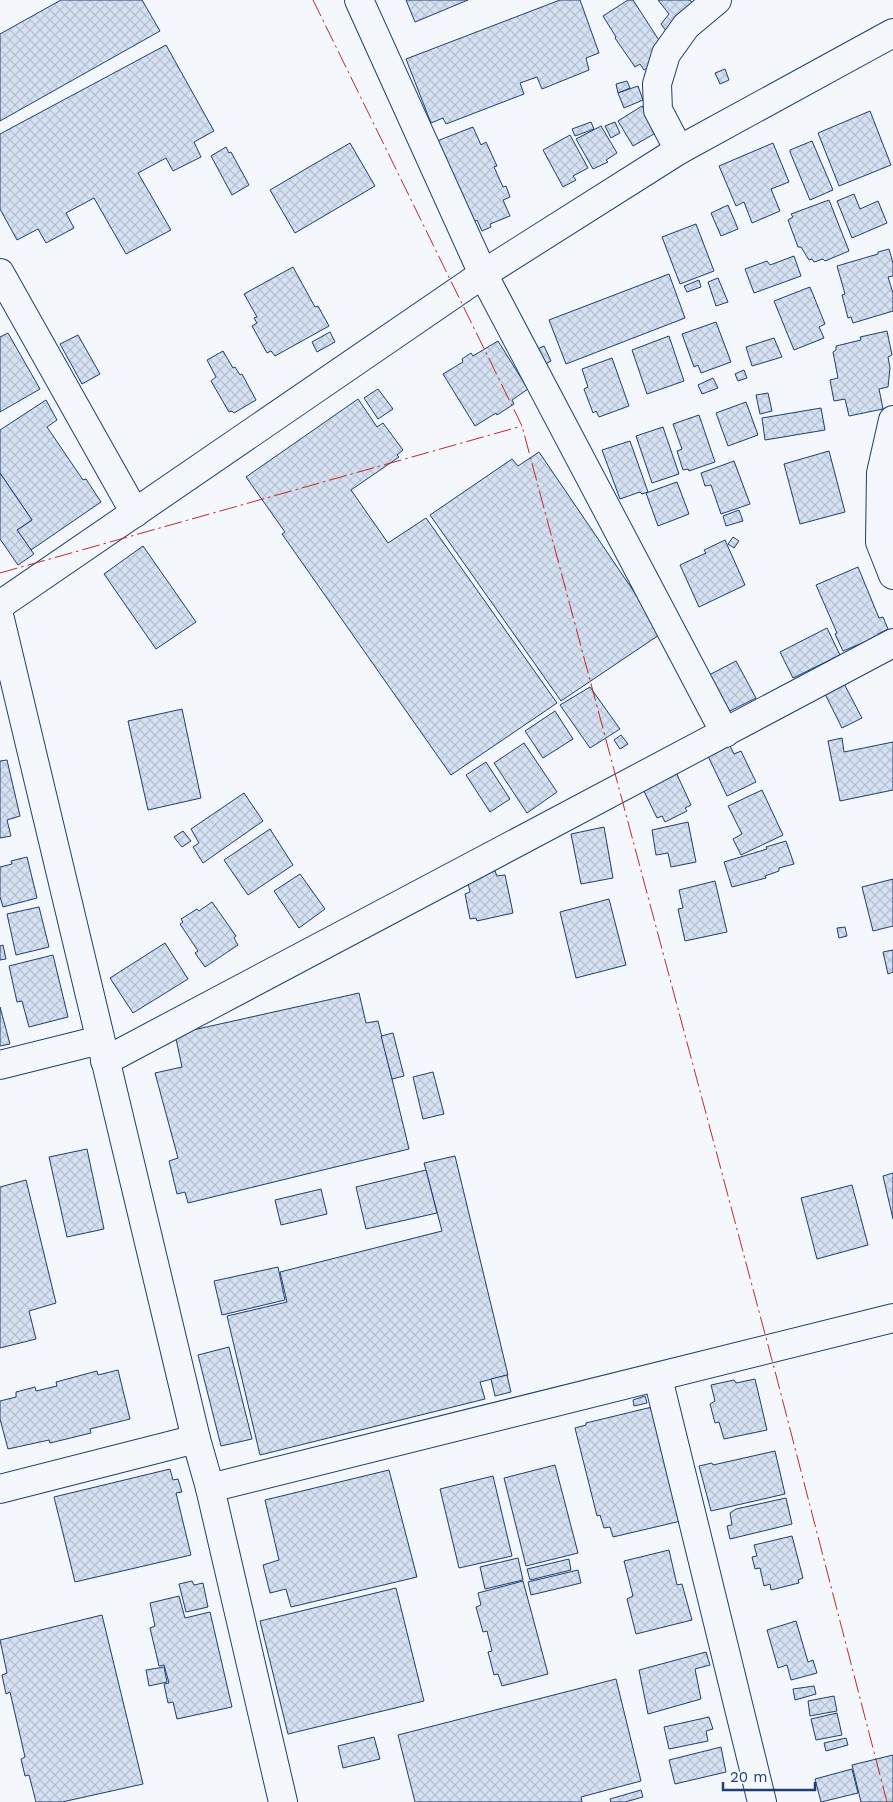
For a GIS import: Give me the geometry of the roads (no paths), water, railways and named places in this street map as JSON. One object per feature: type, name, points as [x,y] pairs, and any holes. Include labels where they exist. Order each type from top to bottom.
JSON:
[{"type":"street","points":[[359,0],[483,274],[725,733]]},
{"type":"street","points":[[679,150],[658,110],[657,84],[666,54],[686,26],[717,0]]},
{"type":"street","points":[[0,605],[483,274],[679,150],[893,33]]},
{"type":"street","points":[[0,273],[135,513]]},
{"type":"street","points":[[893,420],[881,473],[880,542],[893,574]]},
{"type":"street","points":[[0,618],[102,1050],[196,1439],[210,1488],[283,1802]]},
{"type":"street","points":[[0,1065],[102,1050],[725,733],[893,643]]},
{"type":"street","points":[[210,1488],[893,1318]]},
{"type":"street","points":[[658,1378],[762,1802]]},
{"type":"street","points":[[0,1489],[196,1439]]}]
